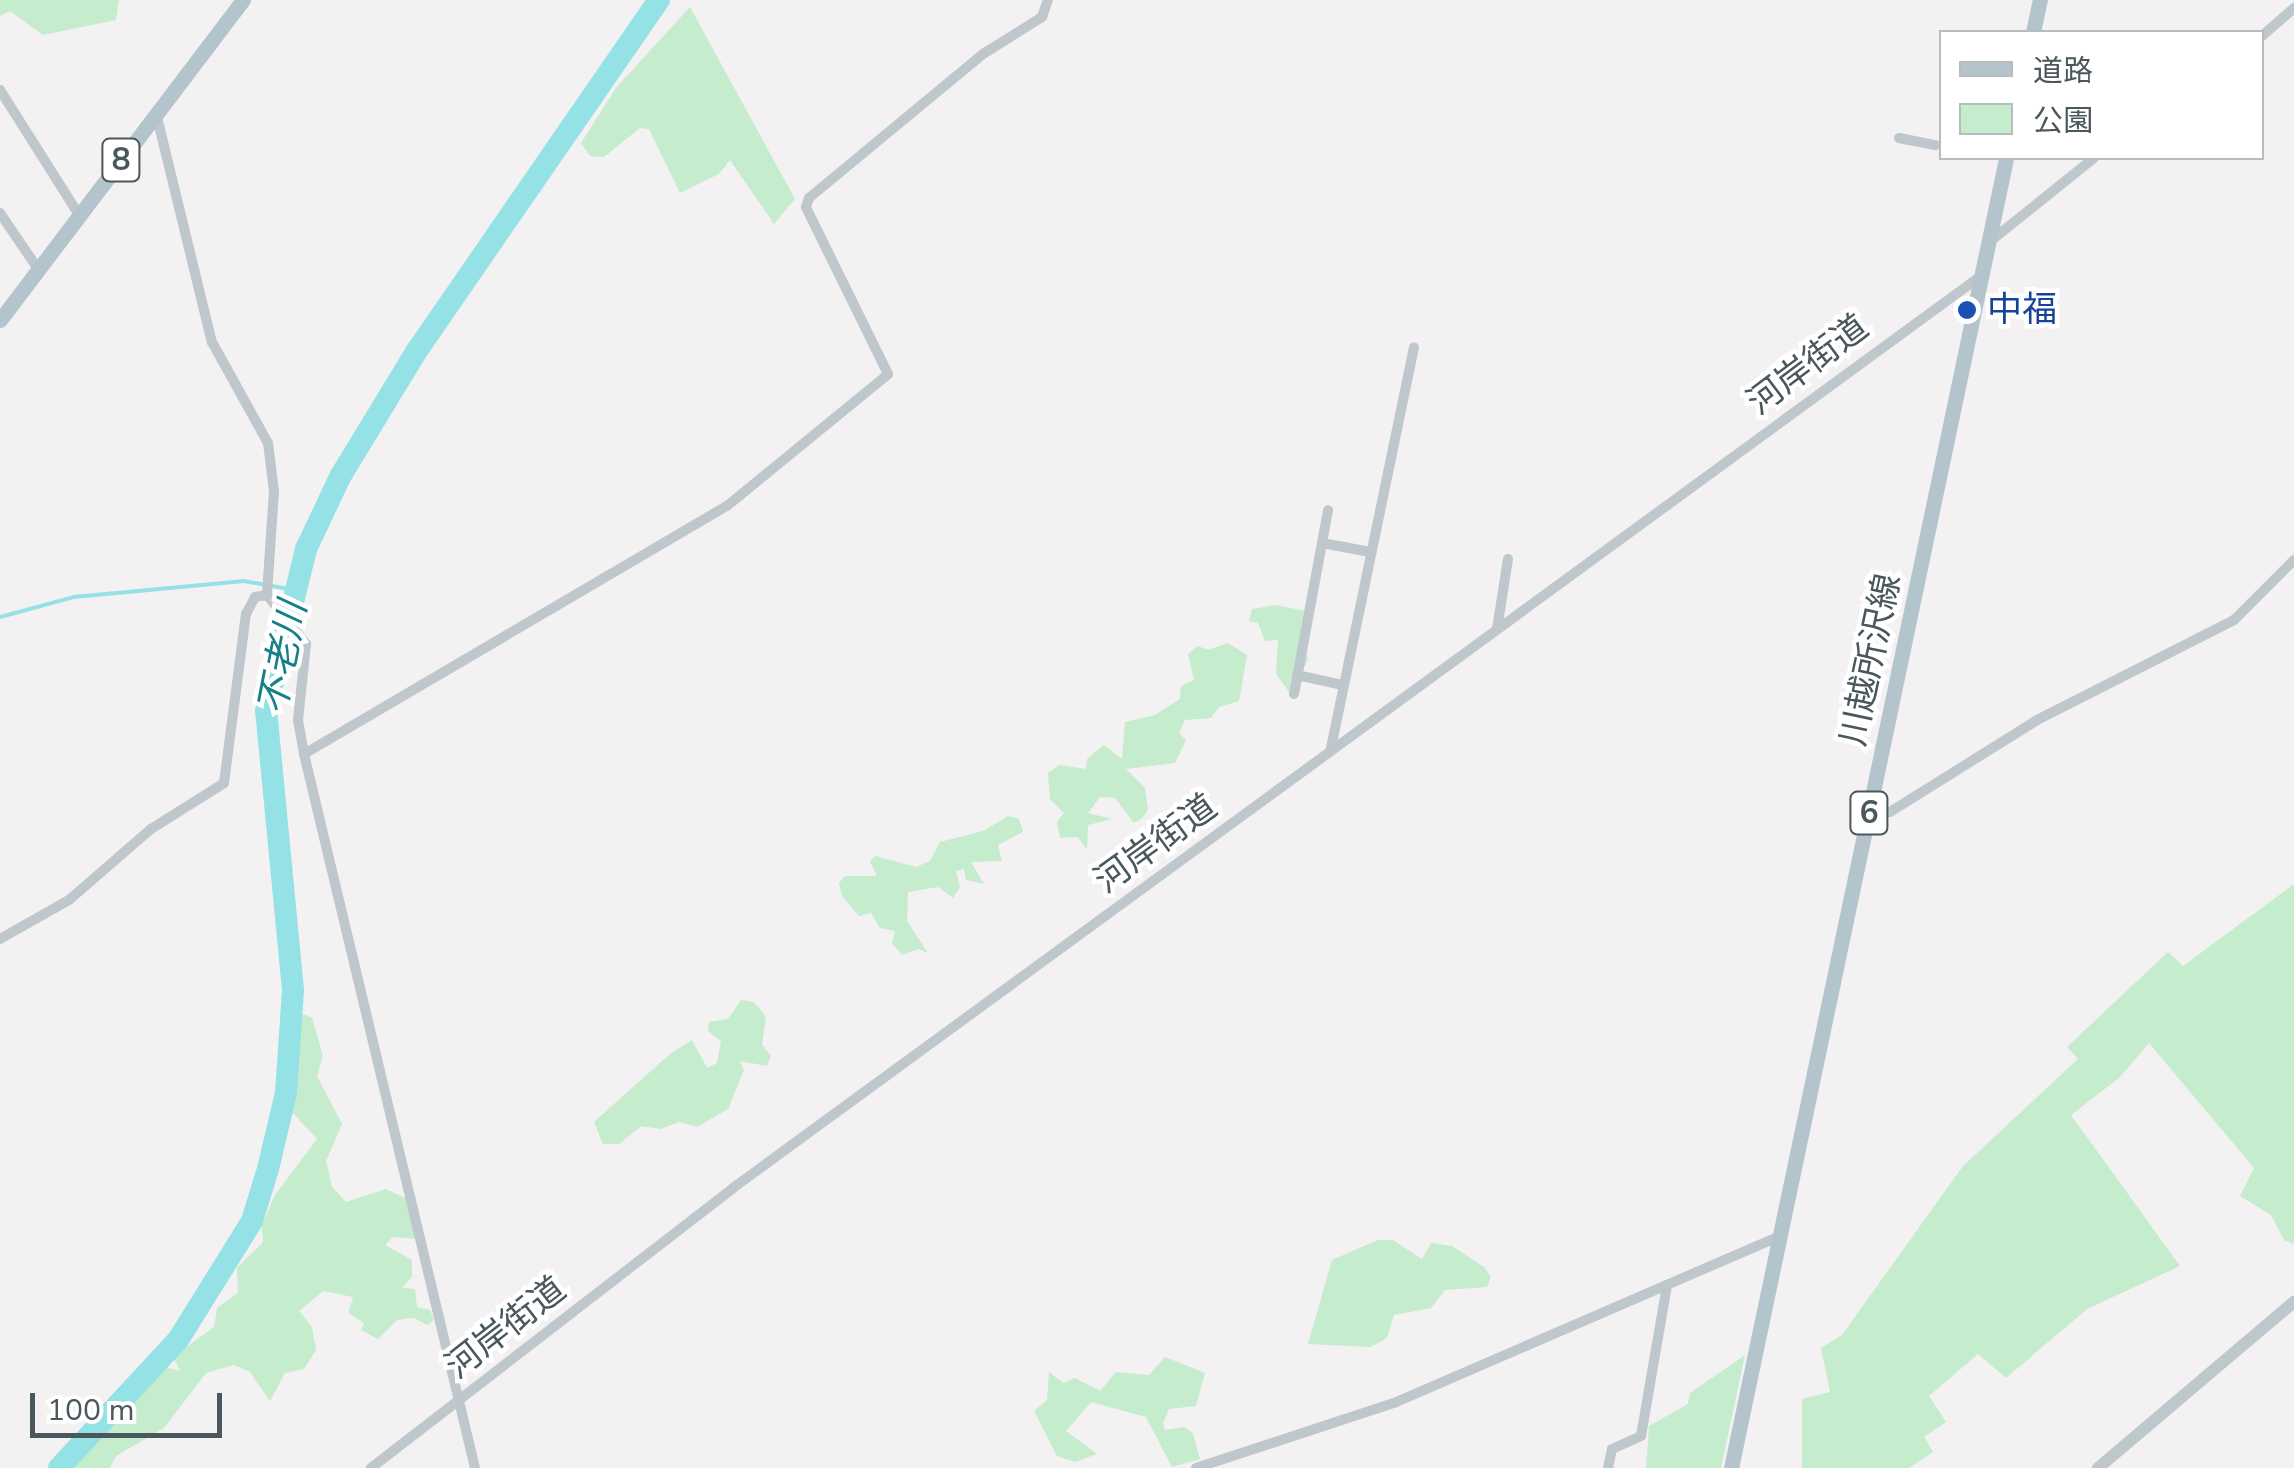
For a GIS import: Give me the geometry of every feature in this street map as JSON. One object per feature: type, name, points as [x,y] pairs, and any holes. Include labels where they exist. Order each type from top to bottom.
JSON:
[{"type":"main road","name":"8","points":[[0,320],[243,0]]},
{"type":"main road","points":[[2033,30],[2040,0]]},
{"type":"main road","name":"川越所沢線","points":[[1731,1468],[2006,160]]},
{"type":"street","points":[[304,754],[727,506],[888,374],[806,207],[809,198],[974,61],[1042,17],[1048,0]]},
{"type":"street","points":[[2264,34],[2294,8]]},
{"type":"street","points":[[0,90],[79,215]]},
{"type":"street","points":[[156,113],[212,342],[268,443],[274,491],[264,576],[267,595],[302,636],[298,720],[304,754],[475,1468]]},
{"type":"street","points":[[1898,138],[1934,145]]},
{"type":"street","points":[[1988,244],[2092,160]]},
{"type":"street","points":[[0,213],[38,269]]},
{"type":"street","name":"河岸街道","points":[[371,1468],[1331,750],[1981,276]]},
{"type":"street","points":[[1331,750],[1414,348]]},
{"type":"street","points":[[1294,694],[1328,510]]},
{"type":"street","points":[[1322,543],[1370,552]]},
{"type":"street","points":[[1496,629],[1508,559]]},
{"type":"street","points":[[1868,814],[1890,812],[2037,720],[2234,620],[2294,560]]},
{"type":"street","points":[[0,939],[69,900],[151,829],[224,783],[246,614],[255,597],[267,595]]},
{"type":"street","points":[[1296,675],[1342,685]]},
{"type":"street","points":[[1196,1468],[1410,1396],[1780,1236]]},
{"type":"street","points":[[1608,1468],[1612,1449],[1641,1436],[1667,1285]]},
{"type":"street","points":[[2098,1468],[2294,1302]]},
{"type":"green space","points":[[0,0],[119,0],[116,20],[43,35],[10,11],[0,16]]},
{"type":"green space","points":[[690,7],[795,199],[774,224],[730,160],[719,174],[680,193],[649,129],[640,128],[604,157],[590,156],[581,143],[616,88]]},
{"type":"green space","points":[[1276,605],[1306,611],[1301,626],[1308,660],[1290,693],[1276,674],[1278,640],[1265,641],[1258,623],[1249,621],[1252,609]]},
{"type":"green space","points":[[1228,643],[1247,655],[1239,701],[1219,707],[1211,718],[1185,720],[1179,733],[1186,740],[1175,763],[1126,769],[1145,788],[1148,810],[1141,819],[1134,823],[1115,798],[1100,797],[1088,813],[1112,819],[1088,825],[1087,849],[1077,837],[1060,838],[1057,822],[1064,813],[1050,799],[1048,773],[1059,765],[1086,769],[1087,759],[1104,745],[1122,759],[1125,722],[1155,715],[1180,699],[1181,686],[1194,680],[1188,654],[1198,646],[1208,650]]},
{"type":"green space","points":[[1008,816],[1019,819],[1023,832],[998,845],[1002,861],[971,862],[984,884],[966,880],[964,869],[956,871],[960,887],[953,898],[938,887],[908,892],[907,921],[928,953],[918,949],[902,955],[892,943],[895,931],[880,928],[871,913],[859,916],[842,896],[839,883],[845,876],[877,876],[870,862],[875,856],[916,867],[930,861],[940,842],[983,831]]},
{"type":"green space","points":[[2294,884],[2294,1244],[2284,1240],[2271,1215],[2240,1196],[2254,1168],[2149,1043],[2119,1078],[2071,1115],[2180,1266],[2087,1309],[2006,1378],[1978,1354],[1929,1396],[1946,1422],[1924,1437],[1933,1452],[1909,1468],[1802,1468],[1802,1399],[1830,1392],[1821,1348],[1842,1335],[1963,1166],[2078,1059],[2067,1047],[2168,952],[2183,966]]},
{"type":"green space","points":[[741,1000],[754,1002],[766,1017],[762,1045],[771,1056],[767,1066],[740,1061],[744,1070],[728,1109],[697,1127],[679,1122],[661,1129],[641,1126],[619,1144],[603,1144],[594,1122],[670,1054],[692,1040],[707,1068],[717,1063],[721,1041],[708,1031],[709,1022],[728,1019]]},
{"type":"green space","points":[[303,1014],[312,1018],[323,1056],[317,1076],[342,1124],[326,1161],[332,1187],[346,1202],[386,1189],[405,1198],[418,1239],[393,1237],[385,1245],[412,1260],[412,1277],[402,1288],[415,1289],[417,1307],[430,1310],[434,1320],[427,1325],[414,1318],[397,1320],[378,1339],[361,1330],[364,1323],[348,1313],[353,1297],[323,1291],[299,1311],[312,1327],[316,1350],[304,1369],[285,1373],[270,1401],[249,1371],[233,1365],[206,1373],[164,1428],[116,1456],[110,1468],[68,1468],[154,1375],[165,1367],[180,1371],[173,1357],[214,1327],[217,1308],[238,1293],[237,1268],[263,1242],[262,1225],[275,1195],[317,1139],[293,1113],[297,1091],[281,1073],[292,1055],[287,1029]]},
{"type":"green space","points":[[1378,1240],[1393,1240],[1422,1259],[1431,1243],[1452,1246],[1484,1267],[1491,1277],[1487,1287],[1445,1290],[1431,1308],[1394,1315],[1387,1338],[1370,1347],[1308,1344],[1332,1260]]},
{"type":"green space","points":[[1745,1355],[1721,1468],[1646,1468],[1649,1426],[1688,1404],[1690,1393]]},
{"type":"green space","points":[[1165,1357],[1205,1373],[1196,1406],[1169,1409],[1163,1423],[1165,1430],[1185,1427],[1193,1434],[1200,1459],[1172,1467],[1146,1417],[1091,1402],[1066,1431],[1097,1454],[1075,1462],[1057,1456],[1034,1411],[1047,1400],[1049,1372],[1063,1383],[1075,1378],[1100,1391],[1116,1372],[1149,1375]]},
{"type":"waterway","name":"不老川","points":[[59,1468],[178,1340],[252,1221],[268,1169],[286,1093],[293,990],[266,711],[306,549],[340,477],[416,352],[659,0]]},
{"type":"waterway","points":[[0,617],[74,597],[244,581],[294,590]]},
{"type":"place","name":"中福","points":[[1967,310]]}]
